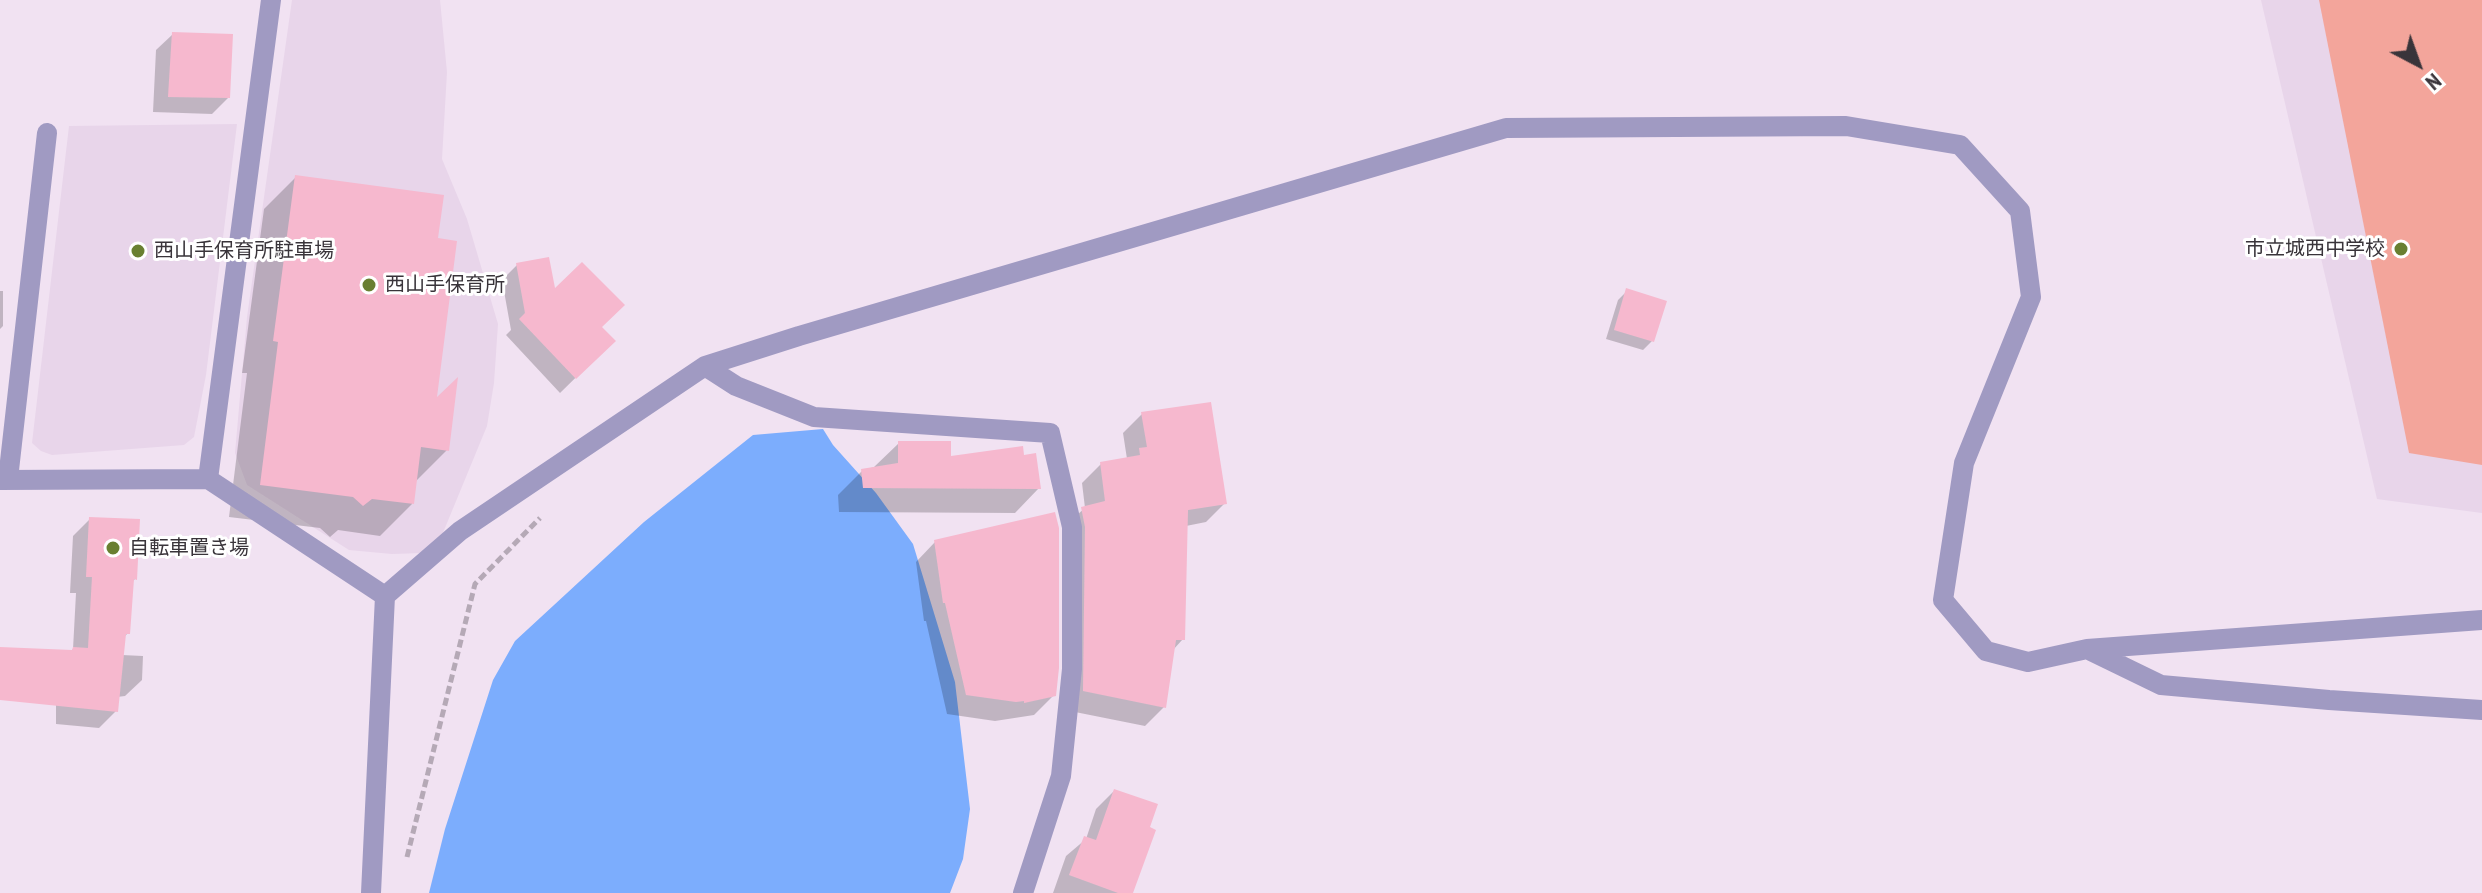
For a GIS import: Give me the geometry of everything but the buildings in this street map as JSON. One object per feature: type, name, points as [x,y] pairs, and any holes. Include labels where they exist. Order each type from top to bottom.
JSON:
[{"type":"street","points":[[208,479],[271,0]]},
{"type":"street","points":[[371,893],[385,596],[460,531],[705,366],[1506,128],[1846,126],[1960,145],[2020,211],[2031,297],[1964,463],[1943,600],[1986,651],[2028,662],[2087,649],[2482,620]]},
{"type":"street","points":[[47,133],[4,480],[208,479],[385,596]]},
{"type":"street","points":[[705,366],[736,386],[814,417],[1050,433],[1072,527],[1072,669],[1061,776],[1023,893]]},
{"type":"street","points":[[2087,649],[2161,685],[2482,710]]},
{"type":"path","points":[[405,866],[475,584],[540,517]]},
{"type":"shaded area","name":"西山手保育所","points":[[292,0],[440,0],[447,72],[442,159],[467,219],[498,324],[487,426],[440,540],[423,553],[349,550],[247,485],[235,453],[247,317]]},
{"type":"shaded area","name":"市立城西中学校","points":[[2261,0],[2482,0],[2482,513],[2377,499]]},
{"type":"shaded area","name":"市立城西中学校","points":[[2319,0],[2482,0],[2482,465],[2409,453]]},
{"type":"shaded area","name":"西山手保育所駐車場","points":[[237,124],[206,375],[194,437],[184,445],[52,455],[41,451],[32,443],[69,126]]},
{"type":"water","points":[[823,429],[913,544],[955,682],[970,809],[963,859],[950,893],[429,893],[445,829],[493,680],[515,641],[644,522],[753,435]]},
{"type":"place","name":"市立城西中学校","points":[[2401,249]]},
{"type":"place","name":"西山手保育所駐車場","points":[[138,251]]},
{"type":"place","name":"西山手保育所","points":[[369,285]]},
{"type":"place","name":"自転車置き場","points":[[113,548]]}]
